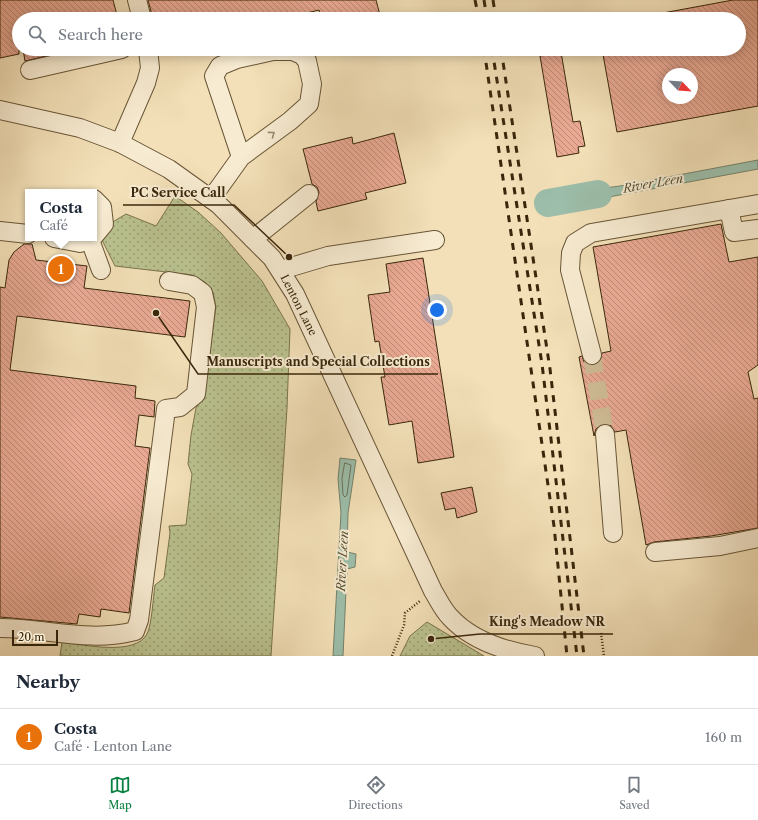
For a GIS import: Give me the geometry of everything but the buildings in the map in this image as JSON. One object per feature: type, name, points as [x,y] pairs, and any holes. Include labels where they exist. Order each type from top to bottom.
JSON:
[{"type":"street","points":[[137,0],[140,12]]},
{"type":"street","points":[[30,70],[91,56]]},
{"type":"street","points":[[120,143],[146,83],[150,68],[149,56]]},
{"type":"street","points":[[241,157],[214,76],[220,66],[237,59],[250,56]]},
{"type":"street","points":[[211,199],[241,157],[290,121],[309,104],[312,84],[307,61],[303,56]]},
{"type":"street","name":"Lenton Lane","points":[[0,110],[80,128],[120,143],[169,169],[211,199],[272,258],[295,294],[433,591],[449,616],[466,632],[517,653],[534,656]]},
{"type":"street","points":[[253,239],[309,194]]},
{"type":"street","points":[[97,202],[102,207],[104,224],[97,232]]},
{"type":"street","points":[[592,355],[570,270],[571,253],[575,243],[591,233],[758,204]]},
{"type":"street","points":[[730,209],[734,232],[758,229]]},
{"type":"street","points":[[0,231],[25,234]]},
{"type":"street","points":[[281,270],[328,256],[435,240]]},
{"type":"street","points":[[70,241],[80,243],[85,241]]},
{"type":"street","points":[[93,241],[101,270]]},
{"type":"street","points":[[0,628],[76,636],[126,633],[135,631],[139,620],[166,409],[180,407],[196,394],[206,307],[203,293],[192,285],[169,281]]},
{"type":"street","points":[[605,434],[613,532]]},
{"type":"street","points":[[655,552],[713,547],[758,538]]},
{"type":"path","points":[[392,656],[404,625],[405,613],[433,591]]},
{"type":"path","points":[[601,633],[604,656]]},
{"type":"shaded area","points":[[175,196],[198,212],[221,233],[262,281],[290,329],[287,408],[271,656],[60,656],[62,642],[96,647],[121,647],[132,645],[141,641],[149,630],[155,585],[164,578],[170,533],[169,526],[186,525],[192,474],[188,464],[191,435],[196,408],[204,391],[216,307],[213,292],[205,282],[192,275],[115,266],[102,240],[106,226],[126,214],[156,226]]},
{"type":"shaded area","points":[[427,622],[484,656],[400,656],[410,636]]},
{"type":"water","points":[[758,160],[758,169],[614,196],[562,210],[560,194],[620,186]]},
{"type":"water","points":[[340,458],[356,460],[348,513],[347,552],[356,554],[355,567],[347,569],[343,656],[333,656],[341,513],[338,479]]},
{"type":"waterway","name":"River Leen","points":[[548,203],[598,194]]},
{"type":"tunnel","points":[[592,355],[605,434]]},
{"type":"railway","points":[[475,0],[478,12]]},
{"type":"railway","points":[[484,0],[486,12]]},
{"type":"railway","points":[[493,0],[495,12]]},
{"type":"railway","points":[[485,56],[554,526],[567,656]]},
{"type":"railway","points":[[493,56],[542,364],[577,656]]},
{"type":"railway","points":[[502,56],[550,369],[584,656]]},
{"type":"place","name":"PC Service Call","points":[[289,257]]},
{"type":"place","name":"Costa","points":[[61,269]]},
{"type":"place","name":"Manuscripts and Special Collections","points":[[156,313]]},
{"type":"place","name":"King's Meadow NR","points":[[431,639]]}]
